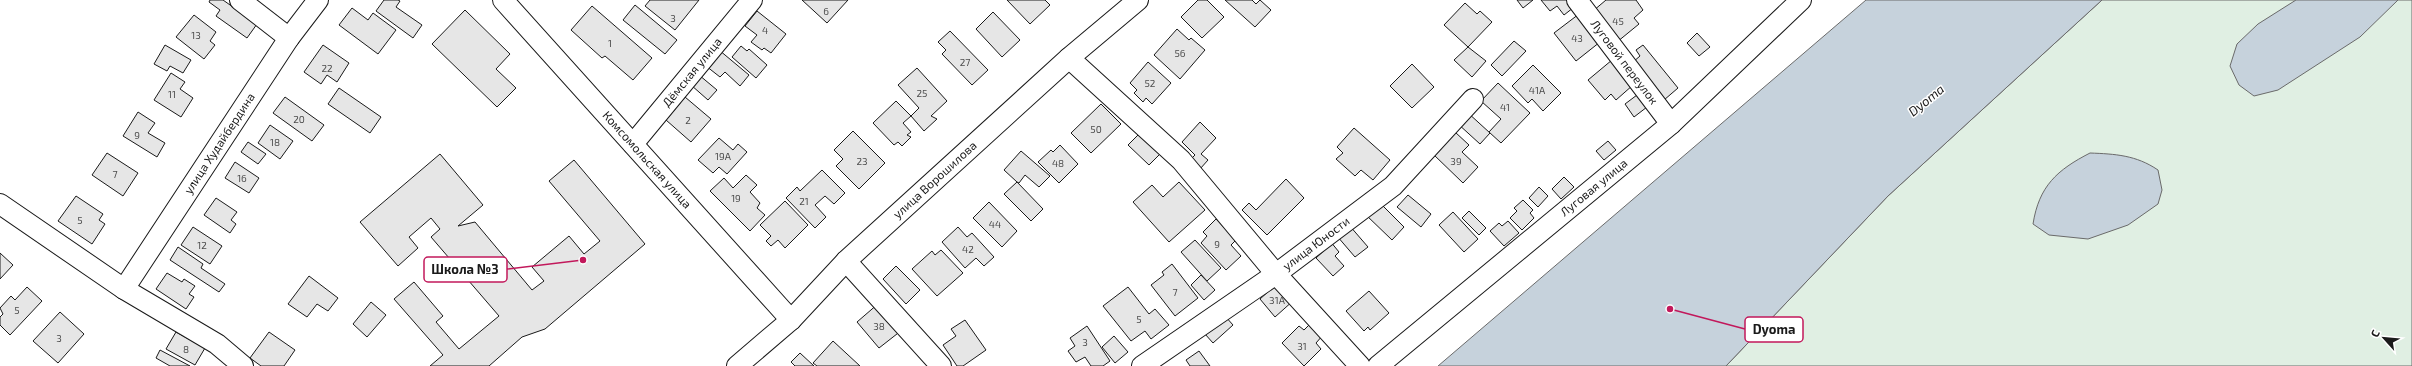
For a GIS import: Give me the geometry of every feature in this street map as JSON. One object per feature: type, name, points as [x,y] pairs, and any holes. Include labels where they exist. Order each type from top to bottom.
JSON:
[{"type":"street","points":[[240,0],[289,38]]},
{"type":"street","name":"улица Худайбердина","points":[[124,289],[289,38],[318,0]]},
{"type":"street","name":"Комсомольская улица","points":[[503,0],[791,320]]},
{"type":"street","name":"Дёмская улица","points":[[633,144],[752,0]]},
{"type":"street","name":"улица Ворошилова","points":[[737,366],[791,320],[846,261],[1069,58],[1138,0]]},
{"type":"street","name":"Луговой переулок","points":[[1577,0],[1671,124]]},
{"type":"street","name":"Луговая улица","points":[[1378,366],[1671,124],[1801,0]]},
{"type":"street","points":[[1069,58],[1181,160],[1276,274],[1360,366]]},
{"type":"street","name":"улица Юности","points":[[1142,366],[1276,274],[1392,186],[1473,99]]},
{"type":"street","points":[[0,204],[124,289],[216,344],[243,366]]},
{"type":"street","points":[[846,261],[941,366]]},
{"type":"green space","points":[[2102,0],[2412,0],[2412,366],[1726,366],[1888,196]]},
{"type":"water","points":[[1866,0],[2102,0],[1888,196],[1726,366],[1438,366]]},
{"type":"water","points":[[2296,0],[2398,0],[2360,37],[2278,90],[2254,96],[2239,85],[2230,66],[2237,44],[2258,24]]},
{"type":"water","points":[[2090,153],[2133,158],[2158,170],[2162,190],[2158,204],[2128,225],[2088,239],[2049,235],[2033,224],[2040,199],[2045,189],[2059,173],[2078,159]]},
{"type":"building","points":[[210,0],[223,0],[257,24],[247,38],[216,16],[220,10],[209,2]]},
{"type":"building","points":[[384,0],[400,1],[396,7],[422,25],[413,38],[376,11]]},
{"type":"building","points":[[650,0],[699,0],[675,30],[645,6]]},
{"type":"building","points":[[802,0],[848,0],[827,23]]},
{"type":"building","points":[[1007,0],[1045,0],[1050,5],[1030,24]]},
{"type":"building","points":[[1198,0],[1207,0],[1224,17],[1202,38],[1181,17]]},
{"type":"building","points":[[1225,0],[1252,0],[1256,4],[1260,0],[1271,10],[1255,27]]},
{"type":"building","points":[[1517,0],[1533,0],[1523,8]]},
{"type":"building","points":[[1541,0],[1575,0],[1578,4],[1564,15],[1557,6],[1550,11]]},
{"type":"building","points":[[1606,0],[1636,0],[1643,10],[1634,18],[1639,24],[1617,42],[1593,11]]},
{"type":"building","points":[[1465,3],[1477,14],[1480,11],[1492,22],[1468,47],[1444,25]]},
{"type":"building","points":[[635,5],[677,40],[665,54],[623,20]]},
{"type":"building","points":[[592,6],[652,58],[633,80],[605,56],[602,58],[571,30]]},
{"type":"building","points":[[352,8],[368,20],[373,13],[396,30],[378,54],[339,25]]},
{"type":"building","points":[[465,10],[510,54],[496,69],[516,88],[497,107],[432,44]]},
{"type":"building","points":[[757,11],[786,34],[771,53],[764,48],[762,50],[751,42],[757,35],[745,26]]},
{"type":"building","points":[[993,12],[1020,40],[1002,57],[976,29]]},
{"type":"building","points":[[1579,14],[1600,42],[1576,61],[1554,33]]},
{"type":"building","points":[[194,15],[216,32],[210,41],[215,45],[204,59],[176,37]]},
{"type":"building","points":[[1177,29],[1189,40],[1191,38],[1205,50],[1180,79],[1154,55]]},
{"type":"building","points":[[950,31],[988,70],[972,85],[942,54],[946,50],[938,42]]},
{"type":"building","points":[[1697,33],[1710,47],[1699,56],[1687,43]]},
{"type":"building","points":[[1514,41],[1526,51],[1502,76],[1491,65]]},
{"type":"building","points":[[165,45],[191,60],[183,73],[170,66],[167,71],[154,64]]},
{"type":"building","points":[[323,45],[349,63],[337,82],[327,75],[321,84],[304,72]]},
{"type":"building","points":[[1643,45],[1678,88],[1664,100],[1633,62],[1640,56],[1636,50]]},
{"type":"building","points":[[741,46],[747,51],[749,49],[767,65],[756,78],[732,57]]},
{"type":"building","points":[[1468,47],[1486,61],[1472,77],[1454,60]]},
{"type":"building","points":[[719,50],[749,75],[740,86],[725,72],[720,77],[706,66]]},
{"type":"building","points":[[1612,60],[1633,85],[1616,100],[1611,94],[1605,100],[1588,80]]},
{"type":"building","points":[[1148,62],[1171,83],[1152,104],[1146,98],[1143,102],[1134,93],[1137,90],[1130,83]]},
{"type":"building","points":[[1412,64],[1434,87],[1412,108],[1390,86]]},
{"type":"building","points":[[1533,65],[1561,93],[1543,111],[1532,99],[1528,103],[1512,86]]},
{"type":"building","points":[[917,68],[947,101],[931,116],[937,119],[924,131],[911,116],[919,108],[898,85]]},
{"type":"building","points":[[171,73],[185,82],[180,89],[193,98],[181,117],[154,100]]},
{"type":"building","points":[[699,75],[717,90],[708,100],[691,85]]},
{"type":"building","points":[[1498,83],[1530,113],[1501,143],[1489,132],[1501,119],[1481,101]]},
{"type":"building","points":[[339,88],[381,117],[370,133],[328,104]]},
{"type":"building","points":[[1637,95],[1647,107],[1634,117],[1625,104]]},
{"type":"building","points":[[285,97],[324,125],[312,141],[273,113]]},
{"type":"building","points":[[685,97],[711,119],[691,142],[666,120]]},
{"type":"building","points":[[896,101],[911,116],[903,123],[911,132],[907,135],[911,137],[902,146],[898,142],[894,145],[873,123]]},
{"type":"building","points":[[1101,104],[1121,124],[1091,153],[1071,133]]},
{"type":"building","points":[[138,112],[155,123],[148,133],[165,143],[157,157],[123,136]]},
{"type":"building","points":[[1467,112],[1490,133],[1480,144],[1457,123]]},
{"type":"building","points":[[1200,122],[1216,138],[1201,154],[1208,160],[1200,169],[1191,159],[1195,155],[1182,142]]},
{"type":"building","points":[[270,125],[293,141],[280,159],[258,143]]},
{"type":"building","points":[[1354,128],[1390,160],[1373,180],[1361,170],[1355,176],[1336,159],[1343,153],[1337,147]]},
{"type":"building","points":[[853,131],[885,163],[859,189],[836,166],[843,159],[834,150]]},
{"type":"building","points":[[1455,132],[1469,145],[1462,152],[1478,167],[1463,183],[1433,154]]},
{"type":"building","points":[[1140,133],[1161,153],[1149,165],[1128,145]]},
{"type":"building","points":[[719,138],[733,150],[738,144],[747,152],[727,174],[719,167],[713,173],[698,160]]},
{"type":"building","points":[[1608,141],[1616,150],[1604,160],[1596,151]]},
{"type":"building","points":[[248,142],[266,154],[258,164],[241,152]]},
{"type":"building","points":[[1060,145],[1078,164],[1059,183],[1038,162],[1051,150],[1053,152]]},
{"type":"building","points":[[1021,151],[1050,176],[1039,187],[1025,175],[1019,183],[1004,170]]},
{"type":"building","points":[[107,153],[138,173],[123,196],[92,175]]},
{"type":"building","points":[[440,154],[483,205],[458,226],[475,222],[532,290],[544,281],[532,267],[569,236],[584,254],[600,241],[549,181],[574,160],[645,244],[545,329],[522,337],[489,366],[430,366],[443,355],[394,299],[414,282],[443,316],[436,322],[459,349],[499,316],[431,237],[440,229],[431,218],[409,237],[418,248],[398,266],[360,222]]},
{"type":"building","points":[[235,162],[259,178],[249,193],[225,178]]},
{"type":"building","points":[[822,170],[845,193],[834,204],[825,196],[815,205],[826,217],[815,228],[786,198],[797,187],[800,191]]},
{"type":"building","points":[[746,175],[757,185],[750,192],[760,203],[757,208],[765,215],[750,231],[710,191],[724,178],[733,188]]},
{"type":"building","points":[[1564,177],[1574,187],[1561,199],[1552,189]]},
{"type":"building","points":[[1286,179],[1304,198],[1267,235],[1242,210],[1249,203],[1256,210]]},
{"type":"building","points":[[1017,182],[1043,209],[1031,221],[1004,194]]},
{"type":"building","points":[[1179,182],[1205,210],[1169,242],[1133,202],[1152,185],[1163,197]]},
{"type":"building","points":[[1539,187],[1548,196],[1538,207],[1529,198]]},
{"type":"building","points":[[1408,195],[1431,214],[1421,227],[1397,207]]},
{"type":"building","points":[[76,196],[103,214],[99,220],[105,224],[92,244],[58,221]]},
{"type":"building","points":[[216,198],[237,212],[231,220],[236,224],[230,233],[204,215]]},
{"type":"building","points":[[1523,200],[1533,210],[1530,213],[1534,218],[1522,230],[1510,218],[1517,211],[1514,208]]},
{"type":"building","points":[[785,201],[808,225],[785,248],[778,240],[771,246],[766,241],[771,236],[760,225]]},
{"type":"building","points":[[1378,201],[1404,227],[1392,240],[1365,214]]},
{"type":"building","points":[[989,202],[1017,231],[1002,247],[973,218]]},
{"type":"building","points":[[1469,211],[1486,228],[1479,235],[1462,218]]},
{"type":"building","points":[[1453,212],[1478,239],[1464,252],[1439,225]]},
{"type":"building","points":[[1216,219],[1236,240],[1231,245],[1241,256],[1226,270],[1201,243],[1207,236],[1203,232]]},
{"type":"building","points":[[1508,221],[1519,233],[1504,246],[1490,231],[1499,223],[1502,226]]},
{"type":"building","points":[[1349,225],[1368,247],[1355,257],[1337,236]]},
{"type":"building","points":[[193,227],[222,246],[210,264],[181,245]]},
{"type":"building","points":[[958,227],[967,237],[972,233],[994,257],[984,266],[976,258],[965,268],[942,242]]},
{"type":"building","points":[[1195,240],[1221,268],[1207,281],[1181,252]]},
{"type":"building","points":[[1330,241],[1339,252],[1335,256],[1344,266],[1333,276],[1316,258],[1328,247],[1326,244]]},
{"type":"building","points":[[178,247],[203,264],[201,268],[225,284],[219,292],[170,260]]},
{"type":"building","points":[[941,250],[963,273],[937,296],[912,269],[932,251],[935,255]]},
{"type":"building","points":[[0,253],[13,265],[0,279]]},
{"type":"building","points":[[1172,264],[1198,298],[1175,316],[1151,285],[1164,275],[1162,272]]},
{"type":"building","points":[[896,266],[920,290],[906,304],[883,279]]},
{"type":"building","points":[[167,273],[182,282],[184,279],[195,286],[189,294],[194,297],[186,309],[156,289]]},
{"type":"building","points":[[1201,275],[1215,290],[1204,300],[1191,285]]},
{"type":"building","points":[[309,276],[338,298],[328,311],[317,304],[307,317],[288,304]]},
{"type":"building","points":[[1278,283],[1294,300],[1275,317],[1260,299]]},
{"type":"building","points":[[27,287],[42,301],[10,335],[0,325],[0,317],[3,314],[0,308],[11,296],[15,300]]},
{"type":"building","points":[[1128,287],[1149,314],[1155,309],[1169,325],[1151,339],[1145,331],[1131,341],[1103,306]]},
{"type":"building","points":[[1369,291],[1389,313],[1370,330],[1368,327],[1364,331],[1346,311]]},
{"type":"building","points":[[371,302],[386,315],[367,337],[353,324]]},
{"type":"building","points":[[879,303],[902,330],[879,348],[857,322]]},
{"type":"building","points":[[60,312],[84,334],[58,363],[33,341]]},
{"type":"building","points":[[1225,316],[1233,325],[1213,343],[1205,334]]},
{"type":"building","points":[[965,320],[986,350],[963,366],[957,366],[943,345],[956,336],[951,329]]},
{"type":"building","points":[[1311,323],[1323,335],[1316,343],[1321,349],[1304,366],[1282,343],[1299,326],[1304,330]]},
{"type":"building","points":[[1087,326],[1110,361],[1103,366],[1091,366],[1085,357],[1076,362],[1068,351],[1075,346],[1070,338]]},
{"type":"building","points":[[176,332],[205,348],[195,365],[166,349]]},
{"type":"building","points":[[269,332],[295,350],[284,366],[261,366],[250,358]]},
{"type":"building","points":[[1114,336],[1128,352],[1115,363],[1102,347]]},
{"type":"building","points":[[833,341],[860,366],[817,366],[813,363]]},
{"type":"building","points":[[160,350],[190,366],[170,366],[156,358]]},
{"type":"building","points":[[1199,351],[1210,366],[1190,366],[1186,360]]},
{"type":"building","points":[[800,353],[814,366],[795,366],[791,362]]},
{"type":"place","name":"Школа №3","points":[[583,260]]},
{"type":"place","name":"Dyoma","points":[[1670,309]]}]
